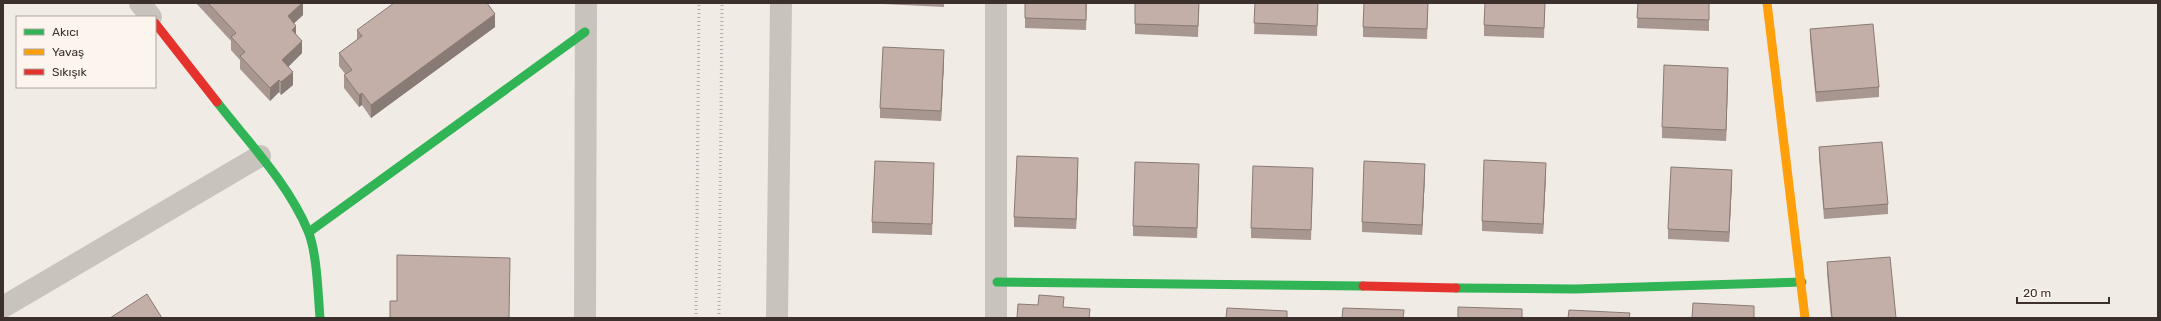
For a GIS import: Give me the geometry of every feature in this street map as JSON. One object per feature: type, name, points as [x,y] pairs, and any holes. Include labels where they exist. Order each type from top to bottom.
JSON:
[{"type":"street","points":[[140,3],[150,16]]},
{"type":"street","points":[[585,318],[586,3]]},
{"type":"street","points":[[777,318],[781,3]]},
{"type":"street","points":[[996,3],[996,318]]},
{"type":"street","points":[[1767,3],[1802,282],[1804,318]]},
{"type":"street","points":[[156,24],[290,195],[308,232],[316,271],[320,318]]},
{"type":"street","points":[[308,232],[585,32]]},
{"type":"street","points":[[3,307],[260,156]]},
{"type":"street","points":[[997,282],[1575,289],[1802,282]]},
{"type":"building","points":[[208,3],[302,3],[288,16],[296,26],[292,30],[302,41],[282,60],[293,72],[281,82],[279,80],[270,88],[240,56],[245,52],[231,37],[236,33]]},
{"type":"building","points":[[394,3],[487,3],[495,14],[371,105],[362,93],[359,95],[344,75],[352,70],[339,53],[362,36],[357,30]]},
{"type":"building","points":[[1025,3],[1086,3],[1086,20],[1025,18]]},
{"type":"building","points":[[1135,3],[1199,3],[1198,26],[1135,24]]},
{"type":"building","points":[[1255,3],[1318,3],[1317,26],[1254,23]]},
{"type":"building","points":[[1364,3],[1428,3],[1427,29],[1363,27]]},
{"type":"building","points":[[1485,3],[1545,3],[1544,28],[1484,25]]},
{"type":"building","points":[[1638,3],[1709,3],[1709,20],[1637,18]]},
{"type":"building","points":[[1873,24],[1879,87],[1816,92],[1810,29]]},
{"type":"building","points":[[883,47],[944,50],[941,111],[880,108]]},
{"type":"building","points":[[1664,65],[1728,68],[1726,130],[1662,127]]},
{"type":"building","points":[[1882,142],[1888,204],[1824,209],[1819,147]]},
{"type":"building","points":[[1017,156],[1078,158],[1076,219],[1014,217]]},
{"type":"building","points":[[1484,160],[1546,163],[1543,224],[1482,221]]},
{"type":"building","points":[[875,161],[934,163],[932,224],[872,222]]},
{"type":"building","points":[[1364,161],[1425,164],[1422,225],[1362,222]]},
{"type":"building","points":[[1135,162],[1199,164],[1197,228],[1133,226]]},
{"type":"building","points":[[1253,166],[1313,168],[1311,230],[1251,228]]},
{"type":"building","points":[[1671,167],[1732,170],[1729,232],[1668,229]]},
{"type":"building","points":[[397,255],[510,258],[509,318],[390,318],[390,301],[397,301]]},
{"type":"building","points":[[1890,257],[1896,318],[1832,318],[1827,262]]},
{"type":"building","points":[[147,294],[162,318],[110,318]]},
{"type":"building","points":[[1039,295],[1064,297],[1063,307],[1090,309],[1089,318],[1017,318],[1018,304],[1038,305]]},
{"type":"building","points":[[1693,303],[1754,306],[1754,318],[1692,318]]},
{"type":"building","points":[[1458,307],[1522,309],[1522,318],[1458,318]]},
{"type":"building","points":[[1227,308],[1287,311],[1287,318],[1226,318]]},
{"type":"building","points":[[1343,308],[1404,310],[1403,318],[1342,318]]},
{"type":"building","points":[[1569,310],[1630,313],[1629,318],[1568,318]]},
{"type":"railway","points":[[696,318],[699,3]]},
{"type":"railway","points":[[719,318],[722,3]]},
{"type":"traffic: fast","points":[[309,232],[585,32]]},
{"type":"traffic: fast","points":[[217,102],[279,180],[300,213],[308,231],[313,250],[317,273],[320,318]]},
{"type":"traffic: fast","points":[[997,282],[1363,286]]},
{"type":"traffic: fast","points":[[1456,288],[1575,289],[1802,282]]},
{"type":"traffic: slow","points":[[1767,3],[1805,318]]},
{"type":"traffic: jam","points":[[156,24],[217,102]]},
{"type":"traffic: jam","points":[[1363,286],[1456,288]]}]
